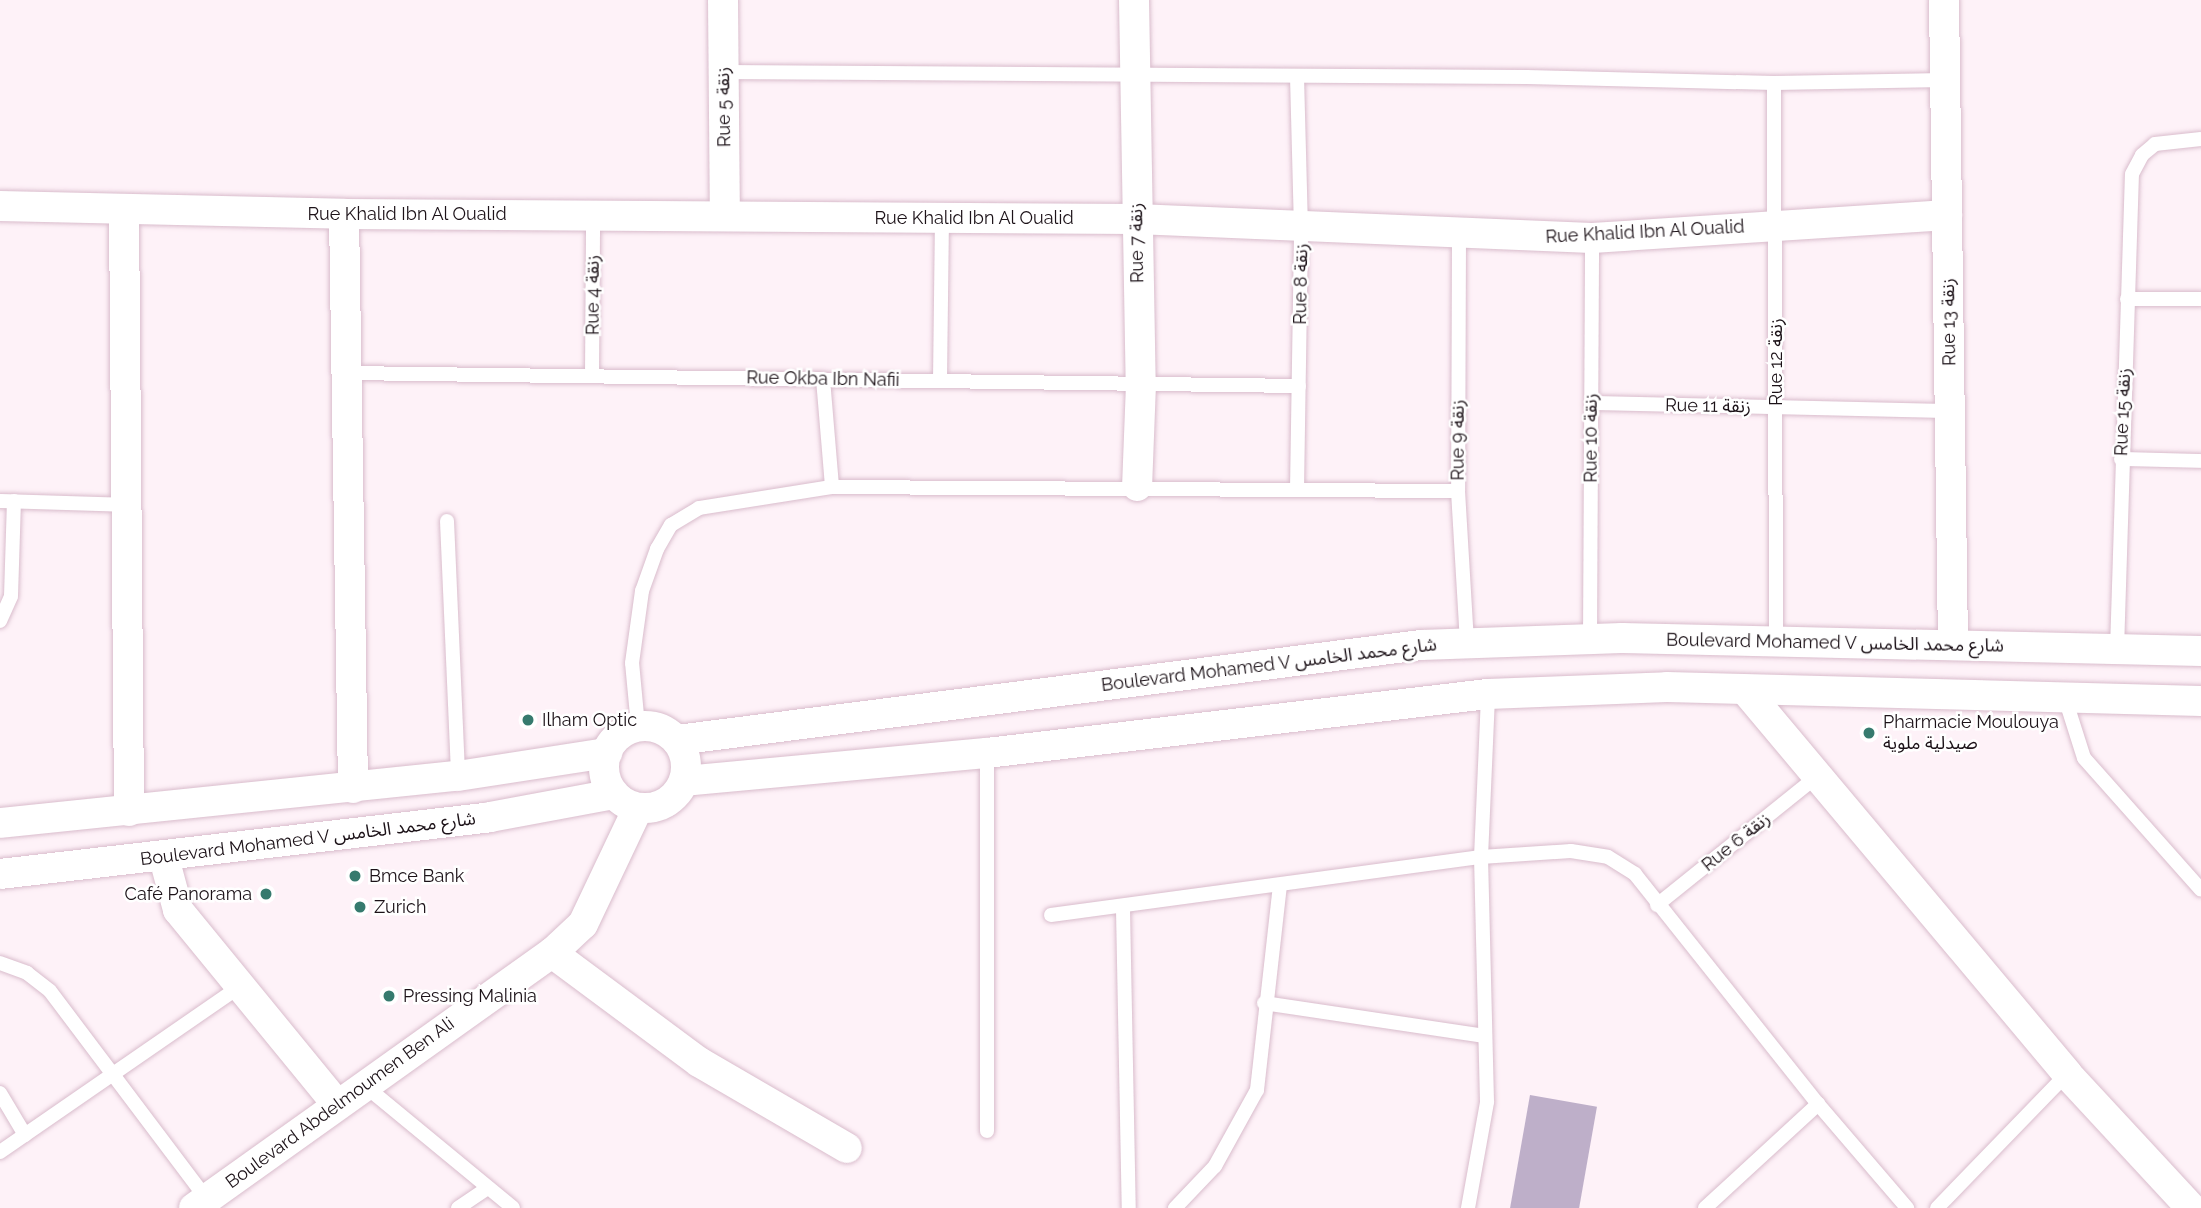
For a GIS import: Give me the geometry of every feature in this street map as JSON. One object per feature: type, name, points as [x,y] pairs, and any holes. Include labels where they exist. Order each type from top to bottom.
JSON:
[{"type":"street","name":"Rue 5 زنقة","points":[[723,0],[725,215]]},
{"type":"street","name":"Rue 7 زنقة","points":[[1133,0],[1141,384],[1137,486]]},
{"type":"street","name":"Rue 13 زنقة","points":[[1944,0],[1953,645]]},
{"type":"street","name":"Rue Khalid Ibn Al Oualid","points":[[0,206],[344,214],[1136,219],[1459,236],[1592,238],[1947,215]]},
{"type":"street","points":[[124,209],[124,505],[129,811]]},
{"type":"street","points":[[344,214],[353,788]]},
{"type":"street","name":"Boulevard Mohamed V شارع محمد الخامس","points":[[677,740],[1408,647],[1590,639],[1776,640],[2201,651]]},
{"type":"street","points":[[684,781],[987,752],[1488,694],[1667,687],[1747,692],[2063,694],[2201,701]]},
{"type":"street","points":[[1747,692],[1815,778],[2067,1074],[2192,1208]]},
{"type":"street","points":[[638,726],[652,726],[677,740],[687,767],[684,781],[667,803],[626,801],[604,767],[614,740],[638,726]]},
{"type":"street","points":[[0,823],[458,776],[607,753]]},
{"type":"street","name":"Boulevard Mohamed V شارع محمد الخامس","points":[[0,874],[164,858],[626,801]]},
{"type":"street","name":"Boulevard Abdelmoumen Ben Ali","points":[[201,1203],[552,953],[583,924],[626,801]]},
{"type":"street","points":[[164,858],[178,910],[337,1104]]},
{"type":"street","points":[[552,953],[699,1062],[847,1148]]},
{"type":"lane","points":[[723,72],[1297,78],[1527,77],[1774,83],[1945,80]]},
{"type":"lane","name":"Rue 8 زنقة","points":[[1297,78],[1301,229],[1297,490]]},
{"type":"lane","name":"Rue 12 زنقة","points":[[1774,83],[1776,640]]},
{"type":"lane","name":"Rue 15 زنقة","points":[[2118,650],[2121,459],[2132,174],[2142,155],[2155,144],[2201,139]]},
{"type":"lane","name":"Rue 4 زنقة","points":[[592,376],[593,215]]},
{"type":"lane","points":[[940,381],[942,218]]},
{"type":"lane","name":"Rue 9 زنقة","points":[[1459,236],[1458,491],[1467,644]]},
{"type":"lane","name":"Rue 10 زنقة","points":[[1590,639],[1592,238]]},
{"type":"lane","points":[[2127,299],[2201,299]]},
{"type":"lane","name":"Rue Okba Ibn Nafii","points":[[346,373],[1299,386]]},
{"type":"lane","points":[[822,379],[832,486]]},
{"type":"lane","name":"Rue 11 زنقة","points":[[1591,403],[1950,411]]},
{"type":"lane","points":[[2121,459],[2201,461]]},
{"type":"lane","points":[[638,726],[633,626],[657,549],[671,525],[699,508],[832,486],[1137,486],[1458,491]]},
{"type":"lane","points":[[0,621],[10,596],[7,501],[124,505]]},
{"type":"lane","points":[[447,521],[458,776]]},
{"type":"lane","points":[[1468,1208],[1487,1102],[1481,857],[1488,694]]},
{"type":"lane","points":[[2063,694],[2084,758],[2201,890]]},
{"type":"lane","points":[[987,752],[987,1131]]},
{"type":"lane","name":"Rue 6 زنقة","points":[[1657,905],[1815,778]]},
{"type":"lane","points":[[1051,915],[1122,909],[1481,857],[1571,851],[1608,857],[1635,874],[1818,1104],[1908,1208]]},
{"type":"lane","points":[[1175,1208],[1215,1166],[1257,1090],[1264,1003],[1280,885]]},
{"type":"lane","points":[[1122,909],[1129,1208]]},
{"type":"lane","points":[[0,963],[27,973],[50,991],[201,1203]]},
{"type":"lane","points":[[0,1152],[239,987]]},
{"type":"lane","points":[[1264,1003],[1485,1036]]},
{"type":"lane","points":[[1937,1208],[2067,1074]]},
{"type":"lane","points":[[364,1085],[486,1189],[513,1208]]},
{"type":"lane","points":[[0,1093],[25,1135]]},
{"type":"lane","points":[[1705,1208],[1818,1104]]},
{"type":"lane","points":[[458,1208],[486,1189]]},
{"type":"building","points":[[1530,1095],[1597,1107],[1579,1208],[1510,1208]]},
{"type":"place","name":"Ilham Optic","points":[[528,720]]},
{"type":"place","name":"Pharmacie Moulouya صيدلية ملوية","points":[[1869,733]]},
{"type":"place","name":"Bmce Bank","points":[[355,876]]},
{"type":"place","name":"Café Panorama","points":[[266,894]]},
{"type":"place","name":"Zurich","points":[[360,907]]},
{"type":"place","name":"Pressing Malinia","points":[[389,996]]}]
